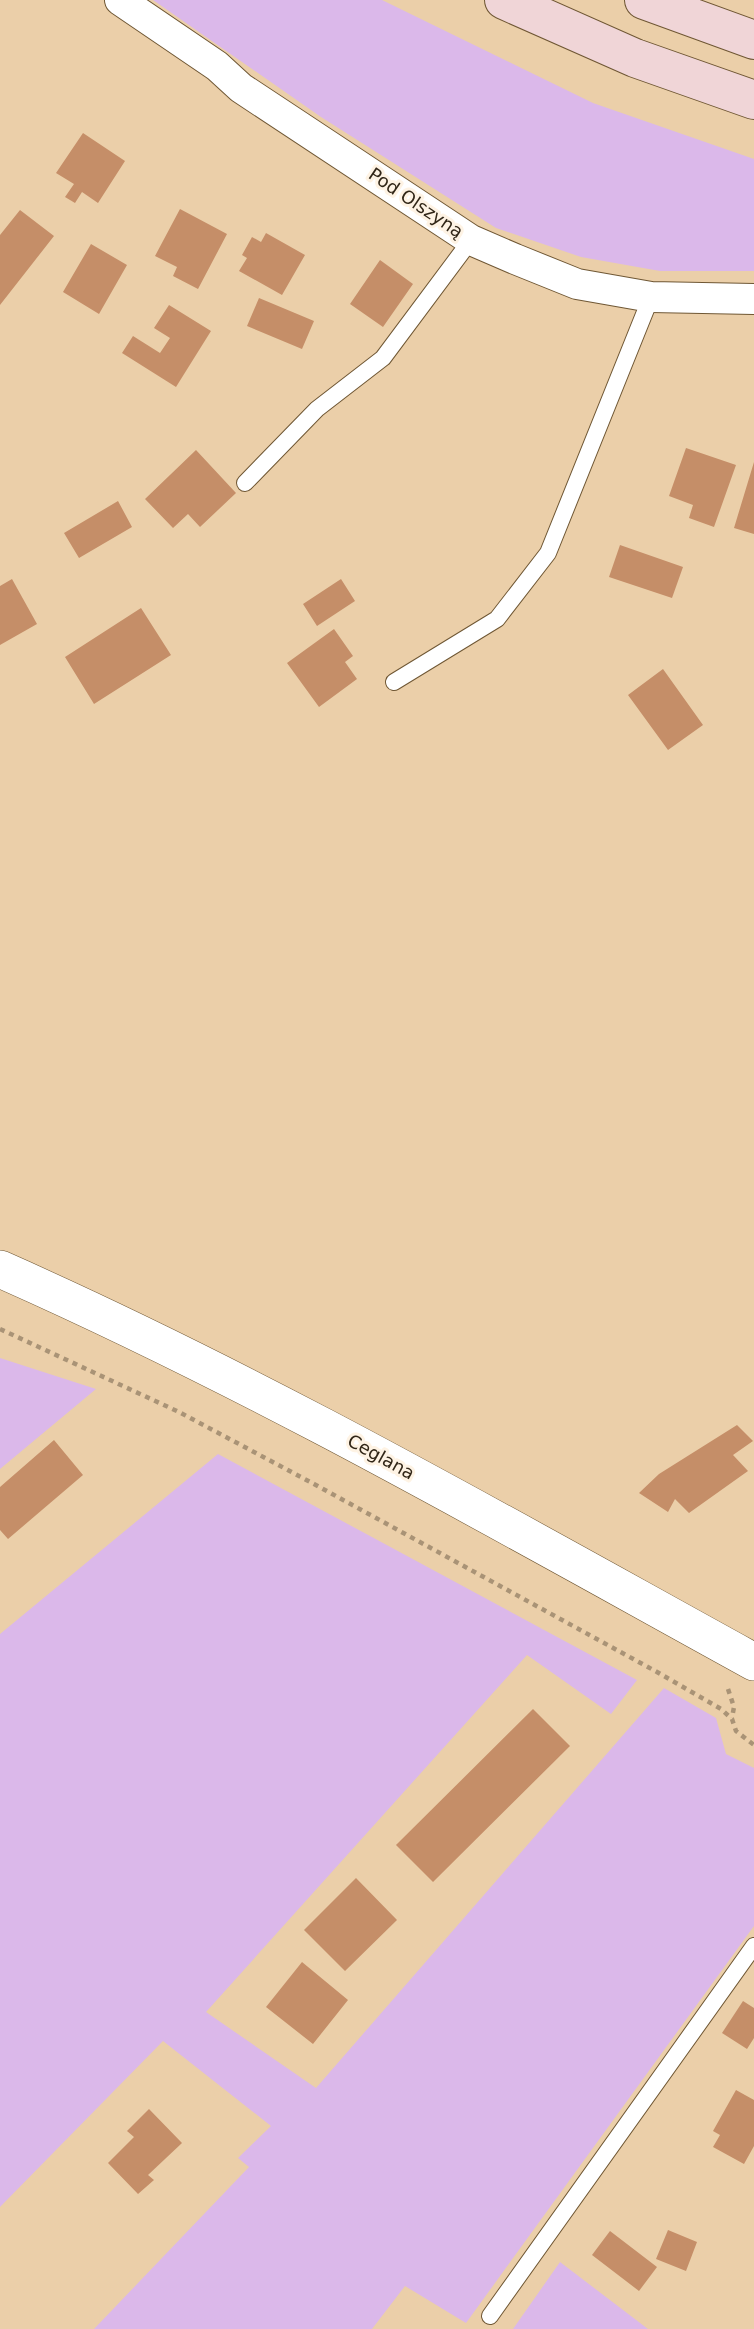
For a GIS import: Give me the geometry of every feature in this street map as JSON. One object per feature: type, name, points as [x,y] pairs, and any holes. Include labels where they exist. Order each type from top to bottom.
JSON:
[{"type":"main road","points":[[504,0],[635,58],[754,100]]},
{"type":"main road","points":[[644,0],[754,40]]},
{"type":"street","name":"Pod Olszyną","points":[[120,0],[217,66],[241,88],[471,240],[577,284],[651,297],[754,299]]},
{"type":"street","name":"Ceglana","points":[[0,1269],[204,1363],[311,1418],[754,1662]]},
{"type":"lane","points":[[246,483],[317,409],[383,358],[471,240]]},
{"type":"lane","points":[[394,682],[497,619],[548,553],[651,297]]},
{"type":"lane","points":[[491,2316],[754,1946]]},
{"type":"path","points":[[0,1329],[179,1412],[657,1672],[721,1709],[732,1719],[736,1731],[754,1745]]},
{"type":"shaded area","points":[[153,0],[382,0],[593,103],[754,159],[754,271],[660,271],[581,257],[496,228],[321,117]]},
{"type":"shaded area","points":[[0,1358],[96,1389],[0,1469]]},
{"type":"shaded area","points":[[218,1454],[637,1680],[611,1714],[527,1655],[206,2012],[316,2088],[664,1688],[716,1718],[726,1754],[754,1768],[754,1926],[466,2323],[405,2286],[372,2329],[94,2329],[249,2167],[238,2158],[271,2126],[163,2041],[0,2207],[0,1634]]},
{"type":"shaded area","points":[[560,2262],[648,2329],[513,2329]]},
{"type":"building","points":[[83,133],[125,161],[98,203],[82,192],[75,203],[65,197],[74,184],[56,173]]},
{"type":"building","points":[[180,209],[227,234],[198,289],[173,276],[177,267],[155,256]]},
{"type":"building","points":[[20,210],[54,236],[0,305],[0,235]]},
{"type":"building","points":[[266,233],[305,255],[282,295],[239,271],[247,258],[242,255],[252,237],[261,242]]},
{"type":"building","points":[[91,244],[127,265],[99,314],[63,292]]},
{"type":"building","points":[[380,260],[413,284],[383,327],[350,304]]},
{"type":"building","points":[[259,298],[314,321],[302,349],[247,326]]},
{"type":"building","points":[[169,305],[211,331],[176,387],[122,353],[133,336],[160,353],[170,338],[154,328]]},
{"type":"building","points":[[686,448],[736,465],[714,527],[689,518],[693,505],[669,496]]},
{"type":"building","points":[[196,450],[236,493],[200,527],[188,514],[173,528],[145,499]]},
{"type":"building","points":[[754,462],[754,534],[734,528]]},
{"type":"building","points":[[118,501],[132,527],[79,558],[64,533]]},
{"type":"building","points":[[620,545],[683,567],[672,598],[609,577]]},
{"type":"building","points":[[12,579],[37,624],[0,645],[0,586]]},
{"type":"building","points":[[341,579],[355,601],[317,626],[303,604]]},
{"type":"building","points":[[141,608],[171,655],[94,704],[65,657]]},
{"type":"building","points":[[334,629],[353,656],[345,662],[357,679],[319,707],[287,663]]},
{"type":"building","points":[[663,669],[703,725],[668,750],[628,695]]},
{"type":"building","points":[[737,1425],[753,1441],[733,1455],[748,1471],[689,1513],[675,1499],[668,1512],[639,1493],[659,1474]]},
{"type":"building","points":[[54,1440],[83,1475],[8,1539],[0,1530],[0,1487]]},
{"type":"building","points":[[533,1709],[570,1746],[433,1882],[396,1845]]},
{"type":"building","points":[[356,1878],[397,1920],[345,1971],[304,1930]]},
{"type":"building","points":[[302,1962],[348,2000],[313,2044],[266,2007]]},
{"type":"building","points":[[743,2001],[754,2008],[754,2038],[747,2049],[722,2033]]},
{"type":"building","points":[[736,2090],[754,2100],[754,2146],[744,2164],[713,2147],[720,2135],[713,2131]]},
{"type":"building","points":[[149,2109],[182,2143],[148,2175],[154,2180],[138,2194],[108,2163],[134,2137],[127,2131]]},
{"type":"building","points":[[668,2230],[697,2242],[686,2271],[656,2259]]},
{"type":"building","points":[[610,2231],[657,2267],[639,2291],[592,2255]]}]
